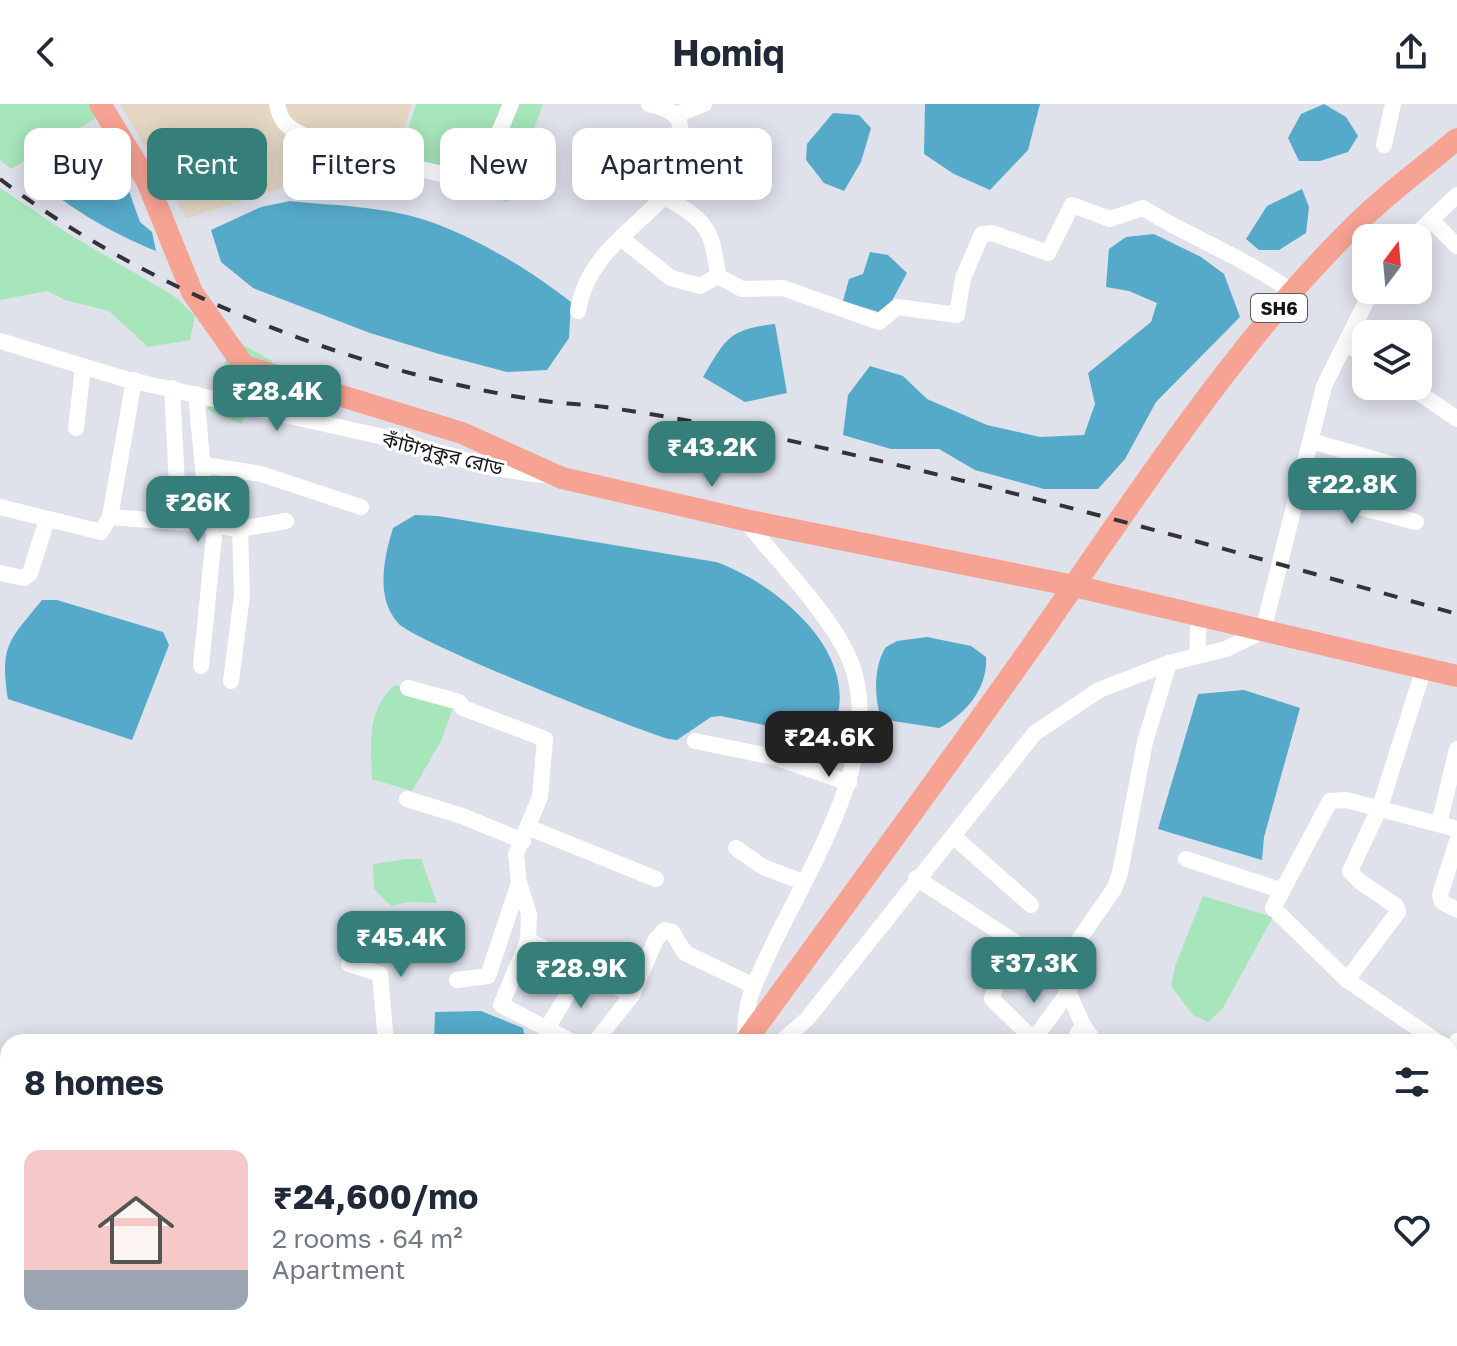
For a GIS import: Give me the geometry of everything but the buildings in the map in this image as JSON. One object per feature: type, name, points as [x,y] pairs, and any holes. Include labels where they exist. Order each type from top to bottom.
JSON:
[{"type":"main road","points":[[100,104],[147,181],[192,292],[244,366],[462,433],[562,478],[745,520],[1074,586],[1457,676]]},
{"type":"main road","name":"SH6","points":[[751,1034],[1102,543],[1292,292],[1349,230],[1457,139]]},
{"type":"street","points":[[277,104],[281,118],[288,126],[315,140],[454,177],[470,172],[490,150],[511,104]]},
{"type":"street","points":[[649,104],[676,115],[681,128]]},
{"type":"street","points":[[676,115],[704,104]]},
{"type":"street","points":[[1384,145],[1393,104]]},
{"type":"street","points":[[1427,224],[1457,195]]},
{"type":"street","points":[[578,311],[582,286],[589,274],[606,252],[661,200]]},
{"type":"street","points":[[668,200],[709,231],[714,241],[718,276]]},
{"type":"street","points":[[718,276],[742,289],[783,288],[879,322],[897,307],[957,315],[963,278],[982,234],[992,233],[1048,253],[1072,205],[1110,219],[1143,208],[1184,234],[1272,277],[1292,292]]},
{"type":"street","points":[[1431,220],[1457,246]]},
{"type":"street","points":[[622,239],[681,282],[700,286],[718,276]]},
{"type":"street","points":[[790,1034],[807,1019],[916,878],[1035,733],[1099,690],[1169,663],[1226,649],[1263,631],[1324,386],[1365,304]]},
{"type":"street","name":"কাঁটাপুকুর রোড","points":[[0,341],[83,367],[388,438],[493,468],[562,478]]},
{"type":"street","points":[[1346,343],[1352,347]]},
{"type":"street","points":[[223,401],[243,374],[244,366]]},
{"type":"street","points":[[76,428],[83,367]]},
{"type":"street","points":[[0,507],[101,532],[110,517],[134,380]]},
{"type":"street","points":[[172,388],[179,523]]},
{"type":"street","points":[[196,394],[209,525],[201,666]]},
{"type":"street","points":[[1429,400],[1457,419]]},
{"type":"street","points":[[1311,441],[1405,468]]},
{"type":"street","points":[[204,465],[261,474],[361,507]]},
{"type":"street","points":[[1299,491],[1416,522]]},
{"type":"street","points":[[110,517],[240,529],[286,521]]},
{"type":"street","points":[[0,573],[24,578],[30,573],[47,520]]},
{"type":"street","points":[[745,520],[843,644],[860,702],[849,783],[754,986],[748,1003],[746,1034]]},
{"type":"street","points":[[231,681],[242,595],[240,529]]},
{"type":"street","points":[[1197,654],[1199,617]]},
{"type":"street","points":[[1058,970],[1114,889],[1120,873],[1143,750],[1169,663]]},
{"type":"street","points":[[1347,980],[1398,912],[1396,906],[1359,881],[1350,871],[1380,807],[1424,668]]},
{"type":"street","points":[[408,688],[459,702],[463,708],[545,739],[540,797],[516,854],[519,883],[529,914],[528,940],[501,1005],[555,1034]]},
{"type":"street","points":[[695,741],[774,757],[849,783]]},
{"type":"street","points":[[1439,824],[1457,749]]},
{"type":"street","points":[[407,799],[526,834],[656,879]]},
{"type":"street","points":[[1426,1034],[1347,980],[1273,908],[1330,801],[1346,800],[1380,807],[1457,829]]},
{"type":"street","points":[[953,836],[1031,905]]},
{"type":"street","points":[[1457,841],[1440,895],[1442,902],[1457,910]]},
{"type":"street","points":[[736,848],[763,867],[803,882]]},
{"type":"street","points":[[1186,859],[1280,890]]},
{"type":"street","points":[[916,878],[1058,970],[1089,1034]]},
{"type":"street","points":[[457,980],[488,976],[519,883]]},
{"type":"street","points":[[601,1034],[632,995],[656,939],[665,930],[672,932],[685,953],[754,986]]},
{"type":"street","points":[[528,940],[632,995]]},
{"type":"street","points":[[1026,949],[996,983],[992,999],[1027,1034]]},
{"type":"street","points":[[349,964],[380,974],[385,1034]]},
{"type":"street","points":[[546,1030],[583,969]]},
{"type":"street","points":[[1039,1034],[1069,991]]},
{"type":"street","points":[[1078,1034],[1083,1025]]},
{"type":"shaded area","points":[[120,104],[412,104],[404,128],[283,128],[283,188],[267,193],[267,128],[147,128],[147,150]]},
{"type":"shaded area","points":[[176,200],[244,200],[187,218]]},
{"type":"green space","points":[[0,104],[101,104],[106,112],[79,128],[24,128],[24,161],[11,169],[0,160]]},
{"type":"green space","points":[[416,104],[543,104],[534,128],[440,128],[440,179],[424,173],[424,128],[408,128]]},
{"type":"green space","points":[[0,188],[67,233],[174,296],[195,316],[190,340],[148,347],[109,311],[65,300],[47,291],[0,300]]},
{"type":"green space","points":[[234,340],[272,361],[264,384],[241,424],[207,409]]},
{"type":"green space","points":[[395,685],[438,694],[454,704],[442,739],[412,791],[372,779],[372,729],[379,705]]},
{"type":"green space","points":[[421,859],[437,903],[408,902],[391,906],[374,889],[373,864]]},
{"type":"green space","points":[[1203,896],[1273,917],[1223,1008],[1208,1022],[1193,1015],[1171,986],[1175,966]]},
{"type":"water","points":[[925,104],[1040,104],[1028,150],[990,190],[954,174],[924,154]]},
{"type":"water","points":[[1324,104],[1346,117],[1358,136],[1348,152],[1320,161],[1299,161],[1288,138],[1301,114]]},
{"type":"water","points":[[833,113],[859,115],[871,128],[861,162],[844,191],[824,183],[806,160],[807,144]]},
{"type":"water","points":[[1302,189],[1309,207],[1306,233],[1279,250],[1259,250],[1246,239],[1267,206]]},
{"type":"water","points":[[131,197],[140,222],[152,232],[156,251],[121,235],[63,200],[131,200]]},
{"type":"water","points":[[290,201],[396,213],[431,222],[468,237],[522,268],[571,302],[569,338],[547,370],[507,372],[370,333],[253,288],[221,262],[211,230],[261,207]]},
{"type":"water","points":[[1154,234],[1201,257],[1224,274],[1240,317],[1156,402],[1125,459],[1098,489],[1044,489],[975,470],[939,449],[891,449],[843,435],[848,395],[870,366],[903,376],[927,399],[987,425],[1040,437],[1084,435],[1095,404],[1088,373],[1151,322],[1157,303],[1129,291],[1106,287],[1109,249],[1126,237]]},
{"type":"water","points":[[870,252],[888,255],[907,273],[887,310],[882,313],[843,301],[849,279],[863,274]]},
{"type":"water","points":[[775,324],[787,393],[745,402],[703,377],[730,338],[748,329]]},
{"type":"water","points":[[415,515],[438,516],[716,562],[739,572],[787,604],[825,648],[836,673],[840,699],[834,726],[811,735],[721,716],[711,717],[677,740],[669,739],[527,684],[413,633],[398,623],[391,613],[386,601],[384,577],[393,528]]},
{"type":"water","points":[[42,600],[57,600],[163,632],[169,645],[132,740],[8,699],[5,666],[10,644]]},
{"type":"water","points":[[927,637],[971,646],[986,657],[983,679],[973,699],[958,715],[939,728],[893,721],[880,715],[877,698],[877,671],[886,647],[897,641]]},
{"type":"water","points":[[1244,690],[1300,708],[1264,837],[1262,860],[1158,829],[1198,694]]},
{"type":"water","points":[[481,1011],[523,1028],[524,1034],[434,1034],[435,1012]]},
{"type":"railway","points":[[0,179],[58,220],[121,258],[188,292],[330,349],[402,371],[544,401],[605,407],[719,426],[872,459],[1123,522],[1457,614]]}]
